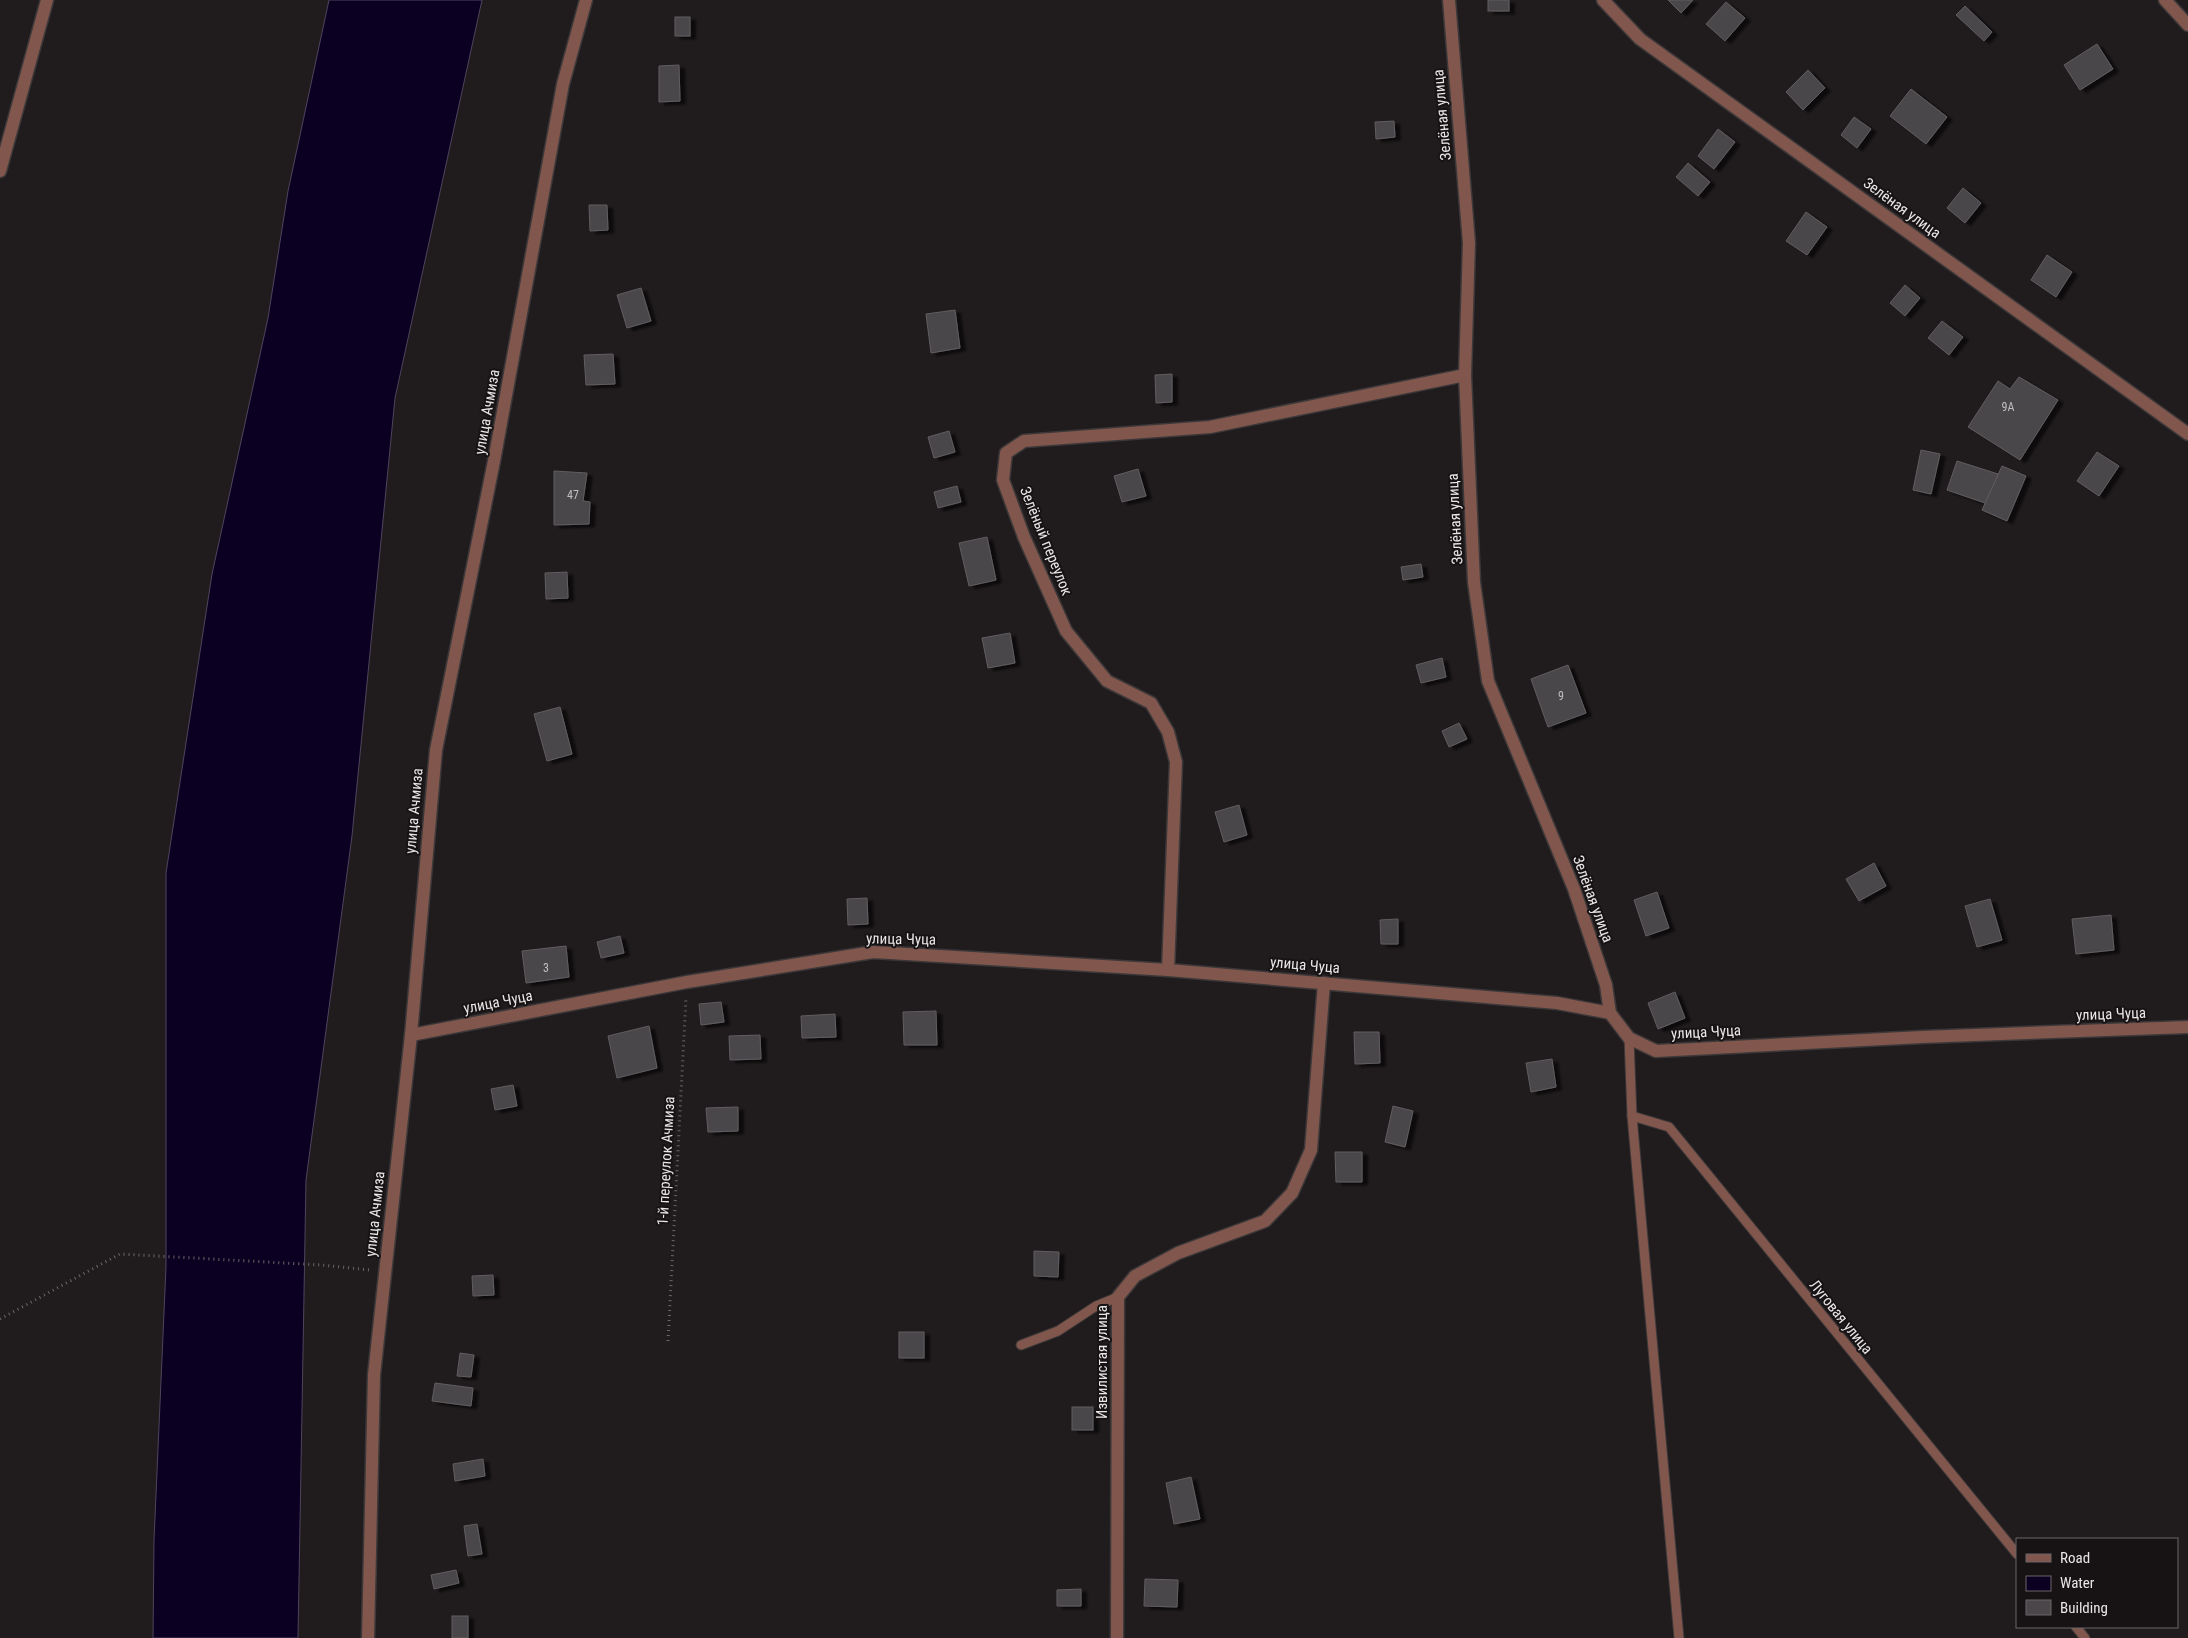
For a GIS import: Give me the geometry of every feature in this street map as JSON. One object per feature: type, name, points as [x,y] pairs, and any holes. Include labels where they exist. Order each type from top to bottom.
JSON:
[{"type":"street","points":[[0,171],[47,0]]},
{"type":"street","name":"улица Ачмиза","points":[[368,1638],[374,1374],[411,1035],[436,750],[494,461],[563,84],[586,0]]},
{"type":"street","name":"Зелёная улица","points":[[1449,0],[1469,243],[1465,375],[1474,582],[1488,681],[1574,889],[1606,985],[1610,1013]]},
{"type":"street","name":"Зелёная улица","points":[[1603,0],[1640,39],[2188,434]]},
{"type":"street","points":[[2165,0],[2188,26]]},
{"type":"street","name":"Зелёный переулок","points":[[1168,970],[1176,762],[1168,732],[1151,703],[1107,681],[1066,631],[1024,537],[1003,480],[1006,453],[1024,441],[1210,427],[1465,375]]},
{"type":"street","name":"улица Чуца","points":[[411,1035],[687,982],[872,952],[1168,970],[1556,1003],[1610,1013],[1629,1038],[1656,1051],[1922,1037],[2188,1027]]},
{"type":"street","name":"Извилистая улица","points":[[1116,1638],[1118,1297],[1135,1276],[1178,1253],[1265,1221],[1292,1193],[1311,1150],[1324,983]]},
{"type":"lane","points":[[1629,1038],[1632,1116],[1679,1638]]},
{"type":"lane","name":"Луговая улица","points":[[1632,1116],[1669,1127],[2016,1553]]},
{"type":"lane","points":[[1021,1344],[1058,1331],[1096,1306],[1118,1297]]},
{"type":"lane","points":[[2077,1628],[2085,1638]]},
{"type":"path","name":"1-й переулок Ачмиза","points":[[668,1341],[687,982]]},
{"type":"path","points":[[0,1319],[120,1254],[321,1265],[385,1272]]},
{"type":"water","points":[[329,0],[482,0],[395,398],[352,836],[306,1180],[298,1638],[153,1638],[154,1540],[166,1267],[166,873],[212,574],[268,318],[288,191]]},
{"type":"building","points":[[1488,0],[1509,0],[1509,11],[1488,11]]},
{"type":"building","points":[[1668,0],[1693,0],[1681,13]]},
{"type":"building","points":[[1726,2],[1745,18],[1725,41],[1706,24]]},
{"type":"building","points":[[1965,6],[1992,32],[1984,41],[1956,15]]},
{"type":"building","points":[[675,17],[690,17],[690,36],[675,36]]},
{"type":"building","points":[[2097,44],[2113,69],[2080,90],[2064,65]]},
{"type":"building","points":[[679,65],[680,101],[659,102],[659,66]]},
{"type":"building","points":[[1808,70],[1825,88],[1803,110],[1786,92]]},
{"type":"building","points":[[1911,89],[1947,117],[1926,144],[1890,116]]},
{"type":"building","points":[[1854,117],[1871,129],[1857,148],[1841,135]]},
{"type":"building","points":[[1394,121],[1395,137],[1376,139],[1375,122]]},
{"type":"building","points":[[1718,129],[1735,142],[1714,169],[1698,156]]},
{"type":"building","points":[[1688,163],[1710,182],[1698,196],[1676,177]]},
{"type":"building","points":[[1963,188],[1981,203],[1965,223],[1947,208]]},
{"type":"building","points":[[589,205],[607,205],[608,230],[590,231]]},
{"type":"building","points":[[1806,212],[1827,227],[1807,255],[1786,241]]},
{"type":"building","points":[[2047,255],[2072,272],[2056,297],[2031,280]]},
{"type":"building","points":[[1905,285],[1920,298],[1905,316],[1890,303]]},
{"type":"building","points":[[641,288],[651,321],[627,328],[617,295]]},
{"type":"building","points":[[955,310],[960,348],[931,353],[926,314]]},
{"type":"building","points":[[1942,321],[1963,337],[1949,355],[1928,338]]},
{"type":"building","points":[[613,354],[615,384],[586,385],[584,355]]},
{"type":"building","points":[[1172,374],[1172,402],[1156,403],[1155,375]]},
{"type":"building","points":[[2019,377],[2058,400],[2020,460],[1968,427],[1998,381],[2010,389]]},
{"type":"building","points":[[949,431],[955,452],[934,458],[928,437]]},
{"type":"building","points":[[1921,450],[1940,454],[1931,494],[1913,490]]},
{"type":"building","points":[[2097,452],[2119,466],[2099,496],[2077,481]]},
{"type":"building","points":[[1957,461],[1998,474],[1988,504],[1947,490]]},
{"type":"building","points":[[2002,466],[2026,476],[2007,521],[1982,510]]},
{"type":"building","points":[[1138,469],[1146,496],[1122,502],[1114,476]]},
{"type":"building","points":[[554,471],[587,473],[583,501],[590,502],[589,524],[554,525]]},
{"type":"building","points":[[957,486],[961,502],[938,508],[934,492]]},
{"type":"building","points":[[987,537],[996,580],[969,586],[959,543]]},
{"type":"building","points":[[1421,564],[1423,577],[1403,580],[1401,567]]},
{"type":"building","points":[[567,572],[568,598],[546,599],[545,573]]},
{"type":"building","points":[[1010,633],[1015,663],[988,668],[982,638]]},
{"type":"building","points":[[1442,658],[1446,677],[1421,683],[1416,665]]},
{"type":"building","points":[[1568,665],[1586,713],[1548,727],[1531,679]]},
{"type":"building","points":[[560,707],[572,754],[547,761],[534,714]]},
{"type":"building","points":[[1459,723],[1467,739],[1449,747],[1442,731]]},
{"type":"building","points":[[1239,805],[1247,835],[1224,842],[1215,812]]},
{"type":"building","points":[[1874,863],[1886,886],[1859,901],[1846,879]]},
{"type":"building","points":[[1657,892],[1669,928],[1646,936],[1634,900]]},
{"type":"building","points":[[867,898],[868,924],[848,925],[847,899]]},
{"type":"building","points":[[1990,899],[2002,940],[1977,947],[1965,906]]},
{"type":"building","points":[[2111,915],[2114,950],[2076,954],[2072,919]]},
{"type":"building","points":[[1398,919],[1398,944],[1381,944],[1380,920]]},
{"type":"building","points":[[620,936],[624,953],[601,958],[597,942]]},
{"type":"building","points":[[566,946],[569,977],[526,983],[522,951]]},
{"type":"building","points":[[1675,992],[1685,1018],[1658,1029],[1648,1003]]},
{"type":"building","points":[[721,1002],[724,1022],[701,1025],[699,1004]]},
{"type":"building","points":[[936,1011],[937,1045],[904,1045],[903,1012]]},
{"type":"building","points":[[835,1014],[836,1037],[802,1038],[801,1016]]},
{"type":"building","points":[[649,1026],[657,1068],[617,1078],[608,1036]]},
{"type":"building","points":[[1354,1032],[1379,1032],[1380,1063],[1355,1064]]},
{"type":"building","points":[[760,1035],[761,1059],[730,1060],[729,1036]]},
{"type":"building","points":[[1552,1059],[1556,1087],[1531,1092],[1526,1063]]},
{"type":"building","points":[[513,1085],[517,1106],[495,1110],[491,1089]]},
{"type":"building","points":[[1393,1106],[1413,1111],[1405,1147],[1385,1142]]},
{"type":"building","points":[[738,1107],[738,1131],[708,1132],[706,1108]]},
{"type":"building","points":[[1335,1152],[1362,1152],[1362,1182],[1336,1182]]},
{"type":"building","points":[[1034,1251],[1059,1252],[1058,1277],[1034,1276]]},
{"type":"building","points":[[493,1275],[494,1295],[473,1296],[472,1276]]},
{"type":"building","points":[[899,1332],[924,1332],[924,1358],[899,1358]]},
{"type":"building","points":[[460,1353],[474,1355],[471,1377],[457,1376]]},
{"type":"building","points":[[435,1383],[473,1388],[471,1406],[432,1401]]},
{"type":"building","points":[[1072,1407],[1093,1407],[1093,1430],[1072,1430]]},
{"type":"building","points":[[483,1459],[485,1476],[455,1481],[453,1464]]},
{"type":"building","points":[[1191,1477],[1200,1519],[1174,1524],[1166,1483]]},
{"type":"building","points":[[477,1524],[482,1554],[468,1556],[464,1526]]},
{"type":"building","points":[[456,1570],[459,1583],[434,1589],[431,1575]]},
{"type":"building","points":[[1145,1579],[1178,1580],[1177,1607],[1144,1606]]},
{"type":"building","points":[[1081,1589],[1081,1606],[1057,1606],[1057,1590]]},
{"type":"building","points":[[452,1616],[468,1616],[468,1638],[452,1638]]}]
